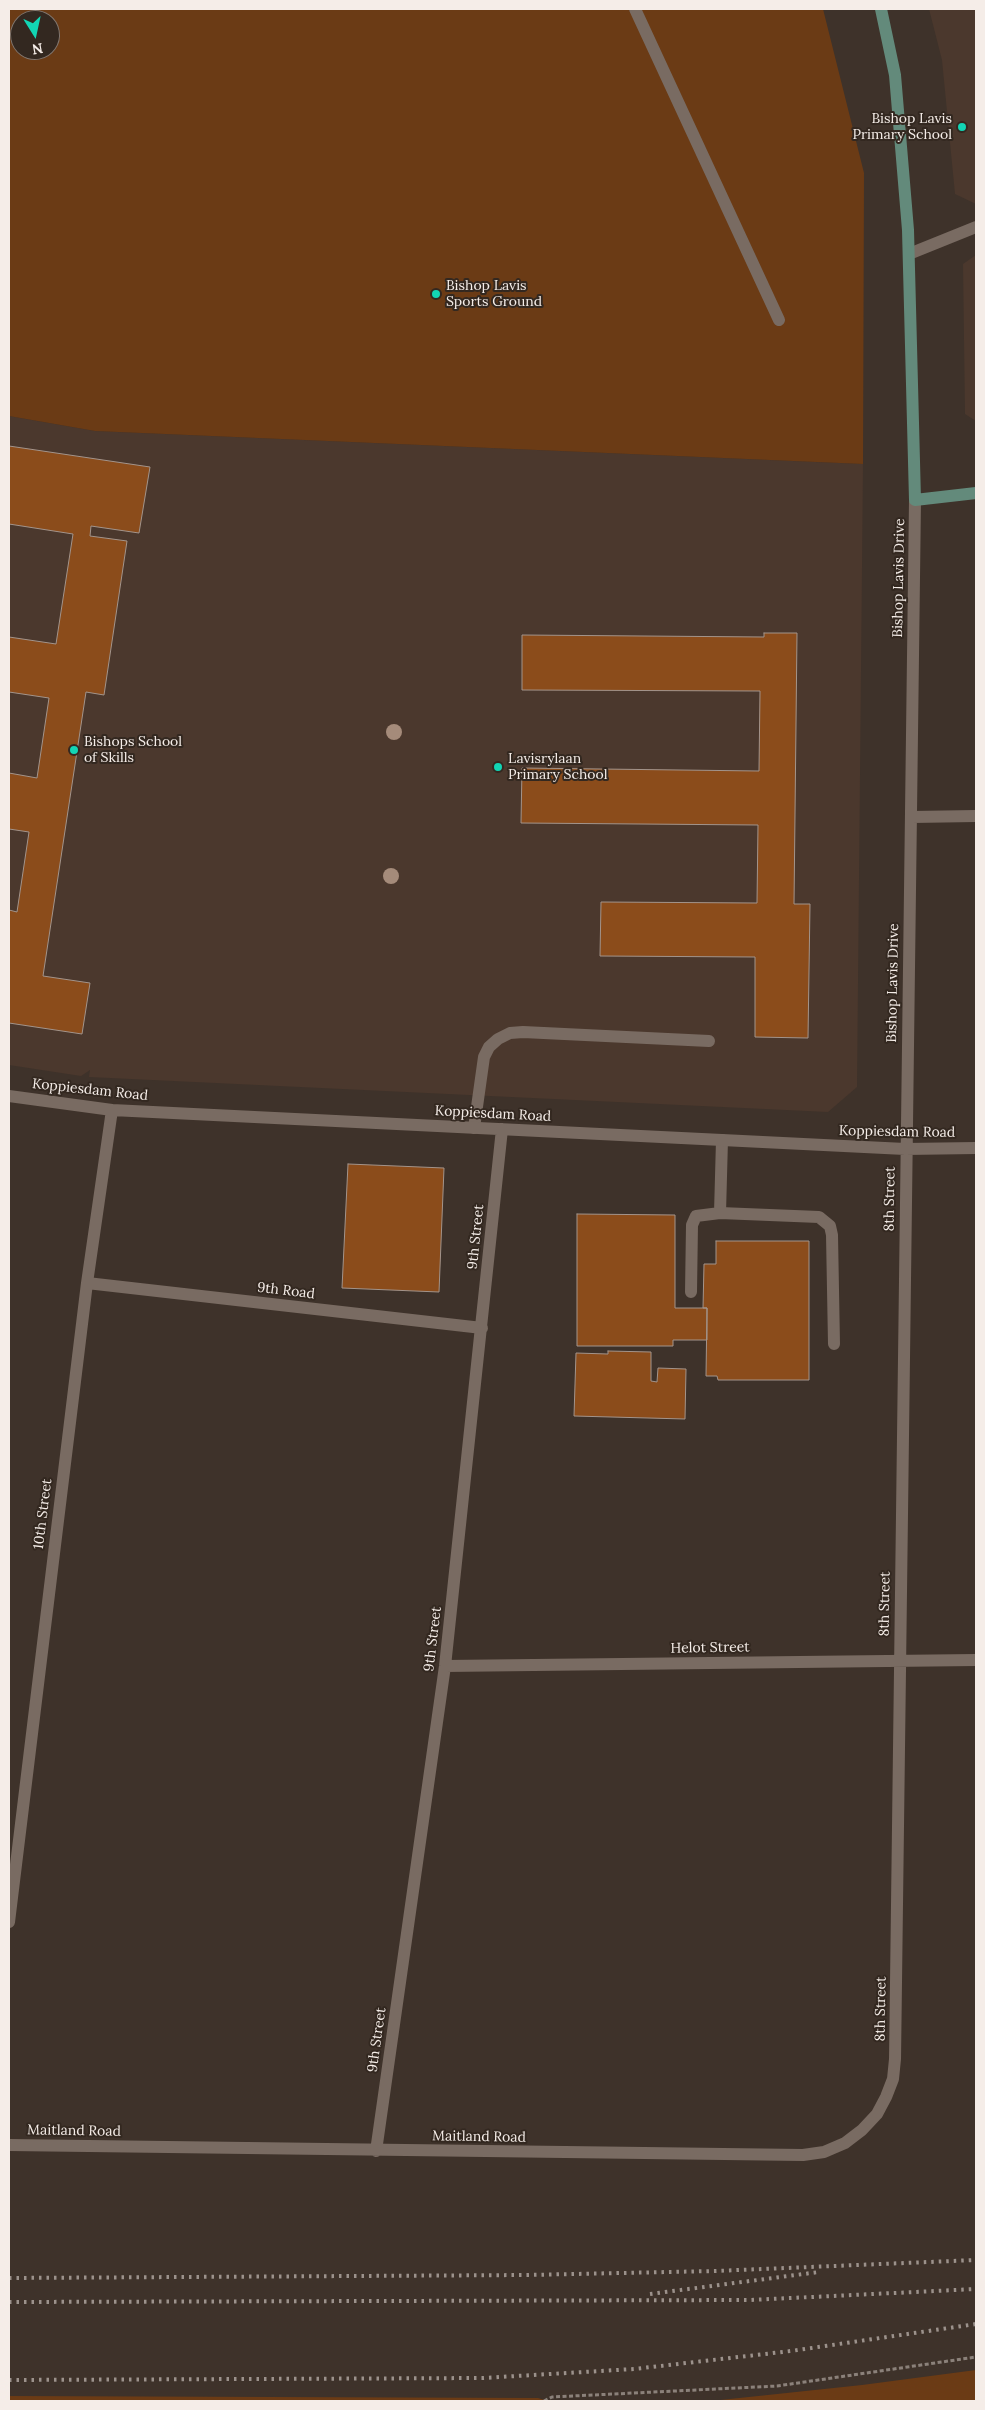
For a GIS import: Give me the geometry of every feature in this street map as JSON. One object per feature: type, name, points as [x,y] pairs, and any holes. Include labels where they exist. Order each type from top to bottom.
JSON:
[{"type":"street","points":[[635,9],[779,320]]},
{"type":"street","name":"Bishop Lavis Drive","points":[[881,9],[895,75],[909,254],[915,500],[912,817],[905,1149]]},
{"type":"street","points":[[909,254],[976,227]]},
{"type":"street","points":[[915,500],[976,493]]},
{"type":"street","points":[[912,817],[976,816]]},
{"type":"street","points":[[474,1128],[476,1096],[484,1057],[489,1047],[498,1038],[510,1033],[523,1032],[709,1041]]},
{"type":"street","name":"Koppiesdam Road","points":[[9,1096],[112,1110],[905,1149],[976,1148]]},
{"type":"street","name":"10th Street","points":[[9,1922],[87,1283],[112,1110]]},
{"type":"street","name":"9th Street","points":[[376,2151],[445,1666],[502,1129]]},
{"type":"street","points":[[720,1212],[722,1140]]},
{"type":"street","name":"8th Street","points":[[895,2060],[905,1149]]},
{"type":"street","points":[[691,1292],[693,1220],[701,1214],[720,1212],[819,1217],[826,1221],[832,1235],[834,1344]]},
{"type":"street","name":"9th Road","points":[[87,1283],[482,1328]]},
{"type":"street","name":"Helot Street","points":[[445,1666],[976,1660]]},
{"type":"street","name":"Maitland Road","points":[[9,2145],[802,2156],[824,2152],[845,2143],[862,2130],[877,2114],[886,2097],[893,2078],[895,2060]]},
{"type":"path","points":[[544,2401],[552,2397],[777,2386],[976,2357]]},
{"type":"shaded area","name":"Bishop Lavis Sports Ground","points":[[9,9],[823,9],[864,173],[863,464],[95,431],[9,416]]},
{"type":"shaded area","name":"Bishop Lavis Primary School","points":[[929,9],[976,9],[976,204],[955,194],[942,60]]},
{"type":"shaded area","points":[[976,255],[976,421],[965,414],[963,264]]},
{"type":"shaded area","name":"Lavisrylaan Primary School","points":[[9,416],[95,431],[863,464],[857,1087],[828,1112],[89,1077],[90,1070],[81,1076],[9,1065]]},
{"type":"shaded area","points":[[976,2370],[976,2401],[711,2401],[862,2385]]},
{"type":"shaded area","points":[[9,2396],[538,2398],[548,2401],[9,2401]]},
{"type":"building","points":[[9,446],[150,467],[139,533],[91,526],[90,536],[127,541],[104,695],[86,692],[43,976],[90,983],[82,1034],[9,1023],[9,910],[17,912],[29,832],[9,829],[9,773],[37,778],[49,698],[9,692],[9,637],[56,644],[73,534],[9,524]]},
{"type":"building","points":[[764,633],[797,633],[794,904],[810,904],[808,1038],[755,1037],[755,957],[600,956],[601,902],[757,903],[758,825],[521,823],[522,768],[759,771],[760,691],[522,690],[522,635],[764,637]]},
{"type":"building","points":[[348,1164],[444,1168],[439,1292],[342,1288]]},
{"type":"building","points":[[577,1214],[675,1215],[675,1308],[707,1308],[707,1340],[673,1340],[673,1346],[577,1346]]},
{"type":"building","points":[[716,1241],[809,1241],[809,1380],[718,1380],[717,1376],[706,1376],[707,1308],[703,1308],[704,1264],[716,1264]]},
{"type":"building","points":[[608,1351],[651,1352],[651,1381],[657,1382],[658,1368],[686,1369],[685,1419],[574,1416],[576,1353],[608,1354]]},
{"type":"railway","points":[[9,2278],[527,2275],[715,2271],[976,2260]]},
{"type":"railway","points":[[650,2294],[819,2272]]},
{"type":"railway","points":[[9,2302],[750,2300],[976,2289]]},
{"type":"railway","points":[[9,2380],[483,2378],[634,2369],[791,2351],[976,2324]]},
{"type":"place","name":"Bishop Lavis Primary School","points":[[962,127]]},
{"type":"place","name":"Bishop Lavis Sports Ground","points":[[436,294]]},
{"type":"place","name":"Bishops School of Skills","points":[[74,750]]},
{"type":"place","name":"Lavisrylaan Primary School","points":[[498,767]]}]
